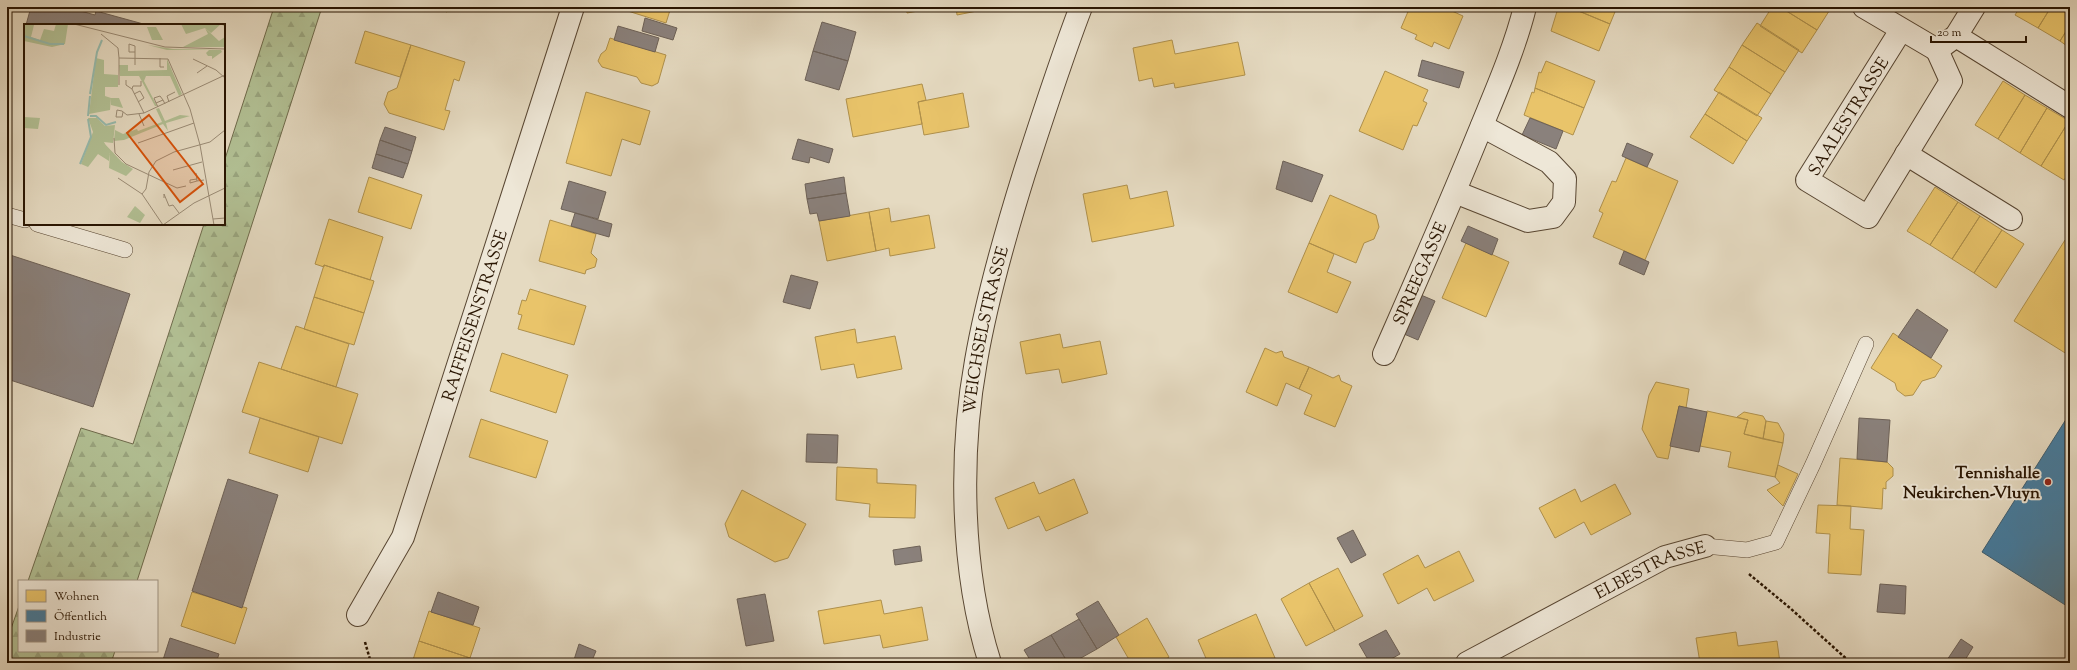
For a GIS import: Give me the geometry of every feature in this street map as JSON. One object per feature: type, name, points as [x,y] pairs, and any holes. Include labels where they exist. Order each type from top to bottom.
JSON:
[{"type":"street","name":"RAIFFEISENSTRASSE","points":[[358,615],[403,537],[573,7]]},
{"type":"street","name":"WEICHSELSTRASSE","points":[[990,663],[981,635],[966,533],[967,442],[975,361],[1001,248],[1056,73],[1081,7]]},
{"type":"street","name":"SPREEGASSE","points":[[1384,354],[1455,192],[1482,126],[1517,36],[1525,7]]},
{"type":"street","points":[[1864,7],[1937,50],[1956,36],[1974,7]]},
{"type":"street","name":"SAALESTRASSE","points":[[1901,30],[1807,180],[1868,217],[1950,81],[1937,50]]},
{"type":"street","points":[[1956,36],[2070,107]]},
{"type":"street","points":[[1455,192],[1528,221],[1553,217],[1564,202],[1565,179],[1549,162],[1482,126]]},
{"type":"street","points":[[1906,154],[2011,219]]},
{"type":"street","name":"ELBESTRASSE","points":[[1467,663],[1665,557],[1705,546]]},
{"type":"lane","points":[[7,215],[24,220]]},
{"type":"lane","points":[[40,225],[125,250]]},
{"type":"lane","name":"ELBESTRASSE","points":[[1705,546],[1747,550],[1776,542],[1813,464],[1866,344]]},
{"type":"path","points":[[1745,572],[1790,608],[1851,663]]},
{"type":"green space","points":[[274,7],[322,7],[137,580],[28,580],[81,428],[133,444],[204,225],[225,225],[225,159]]},
{"type":"green space","points":[[18,609],[18,652],[115,652],[111,663],[7,663],[7,640]]},
{"type":"building: Wohnen","points":[[433,7],[448,7],[447,12]]},
{"type":"building: Wohnen","points":[[615,7],[671,7],[666,23]]},
{"type":"building: Wohnen","points":[[906,7],[940,7],[907,13]]},
{"type":"building: Wohnen","points":[[956,7],[997,7],[957,15]]},
{"type":"building: Wohnen","points":[[1410,7],[1443,7],[1463,16],[1449,49],[1434,42],[1432,47],[1415,39],[1417,35],[1401,28]]},
{"type":"building: Wohnen","points":[[1561,7],[1569,7],[1610,24],[1599,51],[1551,31],[1558,8],[1560,9]]},
{"type":"building: Wohnen","points":[[1569,7],[1617,7],[1610,24]]},
{"type":"building: Wohnen","points":[[1772,7],[1780,7],[1817,30],[1802,53],[1760,26]]},
{"type":"building: Wohnen","points":[[1780,7],[1830,7],[1831,8],[1817,30]]},
{"type":"building: Wohnen","points":[[2020,7],[2051,7],[2038,28],[2015,15]]},
{"type":"building: Wohnen","points":[[2051,7],[2070,7],[2070,25],[2060,41],[2038,28]]},
{"type":"building: Wohnen","points":[[1757,23],[1799,50],[1785,72],[1742,45]]},
{"type":"building: Wohnen","points":[[2070,25],[2070,48],[2060,41]]},
{"type":"building: Wohnen","points":[[365,31],[411,45],[400,77],[355,63]]},
{"type":"building: Wohnen","points":[[610,38],[666,55],[658,83],[652,86],[641,83],[637,77],[602,67],[598,61],[601,54],[606,50]]},
{"type":"building: Wohnen","points":[[1172,40],[1175,54],[1238,42],[1245,75],[1175,88],[1174,83],[1154,87],[1152,78],[1139,81],[1133,48]]},
{"type":"building: Wohnen","points":[[411,45],[465,62],[459,81],[454,79],[445,110],[450,111],[444,130],[389,113],[384,104],[388,92],[397,88]]},
{"type":"building: Wohnen","points":[[1742,45],[1785,72],[1771,94],[1729,67]]},
{"type":"building: Wohnen","points":[[1546,61],[1595,81],[1584,108],[1535,88],[1539,72],[1541,73]]},
{"type":"building: Wohnen","points":[[1729,67],[1771,94],[1757,116],[1714,90]]},
{"type":"building: Wohnen","points":[[1385,71],[1428,90],[1423,101],[1427,103],[1417,126],[1413,125],[1403,150],[1359,131]]},
{"type":"building: Wohnen","points":[[2003,81],[2025,95],[1998,139],[1975,125]]},
{"type":"building: Wohnen","points":[[922,84],[926,100],[918,102],[922,124],[853,137],[846,99]]},
{"type":"building: Wohnen","points":[[1535,88],[1584,108],[1573,135],[1524,115],[1532,92],[1534,93]]},
{"type":"building: Wohnen","points":[[586,92],[650,111],[640,145],[622,139],[611,176],[566,163]]},
{"type":"building: Wohnen","points":[[1719,92],[1762,118],[1747,141],[1705,114]]},
{"type":"building: Wohnen","points":[[963,93],[969,127],[924,135],[918,102]]},
{"type":"building: Wohnen","points":[[2025,95],[2047,108],[2020,153],[1998,139]]},
{"type":"building: Wohnen","points":[[2047,108],[2069,121],[2041,166],[2020,153]]},
{"type":"building: Wohnen","points":[[1705,114],[1747,141],[1733,164],[1690,137]]},
{"type":"building: Wohnen","points":[[2069,121],[2070,171],[2064,180],[2041,166]]},
{"type":"building: Wohnen","points":[[1626,158],[1678,181],[1645,260],[1593,237],[1603,213],[1599,211],[1612,181],[1616,182]]},
{"type":"building: Wohnen","points":[[369,177],[422,195],[411,229],[358,212]]},
{"type":"building: Wohnen","points":[[1127,185],[1130,199],[1167,191],[1174,226],[1092,242],[1083,194]]},
{"type":"building: Wohnen","points":[[1935,187],[1958,202],[1930,245],[1907,231]]},
{"type":"building: Wohnen","points":[[1330,195],[1376,215],[1379,227],[1374,239],[1364,243],[1356,263],[1309,243]]},
{"type":"building: Wohnen","points":[[1958,202],[1980,216],[1952,259],[1930,245]]},
{"type":"building: Wohnen","points":[[889,208],[891,222],[929,215],[935,248],[890,256],[889,248],[876,251],[869,212]]},
{"type":"building: Wohnen","points":[[869,212],[876,251],[827,261],[819,221]]},
{"type":"building: Wohnen","points":[[1980,216],[2002,230],[1974,273],[1952,259]]},
{"type":"building: Wohnen","points":[[329,219],[383,237],[370,280],[324,265],[324,267],[315,264]]},
{"type":"building: Wohnen","points":[[550,220],[596,234],[591,253],[597,259],[595,267],[586,270],[585,274],[539,261]]},
{"type":"building: Wohnen","points":[[2002,230],[2024,244],[1996,288],[1974,273]]},
{"type":"building: Wohnen","points":[[2065,240],[2070,244],[2070,356],[2014,321]]},
{"type":"building: Wohnen","points":[[1309,243],[1334,254],[1327,272],[1351,282],[1337,313],[1288,292]]},
{"type":"building: Wohnen","points":[[1466,243],[1509,262],[1486,317],[1442,298]]},
{"type":"building: Wohnen","points":[[324,265],[374,281],[364,313],[314,297]]},
{"type":"building: Wohnen","points":[[530,289],[586,306],[574,345],[518,329],[522,315],[518,314],[522,300],[526,301]]},
{"type":"building: Wohnen","points":[[314,297],[364,313],[354,345],[304,329]]},
{"type":"building: Wohnen","points":[[296,326],[349,344],[336,387],[281,369]]},
{"type":"building: Wohnen","points":[[855,329],[857,343],[895,336],[902,369],[857,378],[854,364],[821,370],[815,337]]},
{"type":"building: Wohnen","points":[[1893,333],[1942,366],[1935,377],[1922,381],[1913,395],[1905,396],[1897,390],[1895,383],[1871,368]]},
{"type":"building: Wohnen","points":[[1060,334],[1063,348],[1100,341],[1107,374],[1062,383],[1059,369],[1026,374],[1020,342]]},
{"type":"building: Wohnen","points":[[1265,348],[1276,353],[1282,351],[1284,357],[1309,367],[1299,389],[1286,383],[1277,406],[1246,392]]},
{"type":"building: Wohnen","points":[[502,353],[568,375],[556,413],[490,391]]},
{"type":"building: Wohnen","points":[[259,362],[358,394],[342,444],[242,412]]},
{"type":"building: Wohnen","points":[[1309,367],[1333,378],[1339,375],[1341,381],[1352,386],[1335,427],[1304,414],[1312,395],[1299,389]]},
{"type":"building: Wohnen","points":[[1656,382],[1689,389],[1686,408],[1679,406],[1668,459],[1657,457],[1642,429],[1649,395]]},
{"type":"building: Wohnen","points":[[1707,411],[1748,420],[1744,434],[1783,443],[1775,477],[1728,467],[1731,452],[1700,446]]},
{"type":"building: Wohnen","points":[[1744,412],[1763,416],[1766,421],[1763,439],[1744,434],[1748,420],[1737,417]]},
{"type":"building: Wohnen","points":[[260,418],[319,437],[308,472],[249,453]]},
{"type":"building: Wohnen","points":[[481,419],[548,441],[536,478],[469,457]]},
{"type":"building: Wohnen","points":[[1766,421],[1778,423],[1784,434],[1783,443],[1763,439]]},
{"type":"building: Wohnen","points":[[1840,458],[1887,462],[1893,468],[1893,476],[1886,482],[1886,489],[1883,488],[1882,509],[1837,505]]},
{"type":"building: Wohnen","points":[[1778,465],[1798,474],[1783,506],[1767,490],[1780,483],[1775,477]]},
{"type":"building: Wohnen","points":[[837,467],[877,469],[877,483],[916,485],[915,518],[869,517],[870,504],[836,500]]},
{"type":"building: Wohnen","points":[[1074,479],[1088,513],[1046,531],[1039,516],[1008,529],[995,498],[1034,482],[1039,494]]},
{"type":"building: Wohnen","points":[[1615,484],[1631,514],[1591,535],[1584,522],[1555,538],[1539,508],[1575,489],[1581,502]]},
{"type":"building: Wohnen","points":[[742,490],[806,524],[788,558],[775,562],[729,537],[725,524]]},
{"type":"building: Wohnen","points":[[1818,505],[1851,506],[1850,529],[1864,530],[1861,575],[1828,573],[1830,534],[1816,533]]},
{"type":"building: Wohnen","points":[[1459,551],[1474,581],[1434,601],[1427,588],[1398,604],[1383,574],[1418,555],[1425,568]]},
{"type":"building: Wohnen","points":[[1338,568],[1363,616],[1335,631],[1309,583]]},
{"type":"building: Wohnen","points":[[1309,583],[1335,631],[1306,646],[1281,599]]},
{"type":"building: Wohnen","points":[[192,592],[247,608],[235,644],[181,626]]},
{"type":"building: Wohnen","points":[[881,600],[884,614],[922,607],[928,640],[883,648],[880,635],[824,644],[818,611]]},
{"type":"building: Wohnen","points":[[429,611],[480,628],[470,658],[419,641]]},
{"type":"building: Wohnen","points":[[1256,614],[1275,658],[1264,663],[1208,663],[1198,640]]},
{"type":"building: Wohnen","points":[[1147,618],[1169,657],[1161,663],[1131,663],[1116,637]]},
{"type":"building: Wohnen","points":[[1736,632],[1738,646],[1777,641],[1780,663],[1700,663],[1696,638]]},
{"type":"building: Wohnen","points":[[419,641],[470,658],[469,663],[412,663]]},
{"type":"building: Öffentlich","name":"Tennishalle Neukirchen-Vluyn","points":[[2070,413],[2070,608],[1982,552]]},
{"type":"building: Industrie","points":[[31,7],[66,7],[95,15],[96,11],[143,24],[26,24]]},
{"type":"building: Industrie","points":[[645,18],[677,28],[673,40],[642,31]]},
{"type":"building: Industrie","points":[[822,22],[856,32],[848,61],[813,51]]},
{"type":"building: Industrie","points":[[618,26],[659,38],[655,52],[614,40]]},
{"type":"building: Industrie","points":[[813,51],[848,61],[839,90],[805,80]]},
{"type":"building: Industrie","points":[[1422,60],[1464,72],[1459,88],[1418,76]]},
{"type":"building: Industrie","points":[[1530,118],[1563,131],[1556,149],[1522,135]]},
{"type":"building: Industrie","points":[[385,127],[416,137],[412,151],[380,140]]},
{"type":"building: Industrie","points":[[798,139],[833,149],[829,163],[810,157],[809,163],[792,159]]},
{"type":"building: Industrie","points":[[380,140],[412,151],[408,164],[376,154]]},
{"type":"building: Industrie","points":[[1627,143],[1653,154],[1647,167],[1622,156]]},
{"type":"building: Industrie","points":[[376,154],[408,164],[403,178],[372,168]]},
{"type":"building: Industrie","points":[[1283,161],[1323,175],[1312,202],[1276,189]]},
{"type":"building: Industrie","points":[[844,177],[846,193],[807,199],[805,184]]},
{"type":"building: Industrie","points":[[569,181],[606,192],[598,219],[561,209]]},
{"type":"building: Industrie","points":[[846,193],[850,216],[819,221],[817,213],[810,214],[807,199]]},
{"type":"building: Industrie","points":[[575,213],[612,224],[609,237],[571,226]]},
{"type":"building: Industrie","points":[[1468,226],[1498,239],[1492,255],[1461,241]]},
{"type":"building: Industrie","points":[[1624,251],[1649,262],[1644,275],[1619,264]]},
{"type":"building: Industrie","points":[[7,254],[130,294],[93,407],[7,379]]},
{"type":"building: Industrie","points":[[791,275],[818,282],[810,309],[783,302]]},
{"type":"building: Industrie","points":[[1421,295],[1435,301],[1418,340],[1404,334]]},
{"type":"building: Industrie","points":[[1917,309],[1948,330],[1931,358],[1898,337]]},
{"type":"building: Industrie","points":[[1679,406],[1707,412],[1699,452],[1670,446]]},
{"type":"building: Industrie","points":[[1859,418],[1890,420],[1887,462],[1857,459]]},
{"type":"building: Industrie","points":[[807,434],[838,435],[837,463],[806,462]]},
{"type":"building: Industrie","points":[[228,479],[278,495],[242,608],[192,591]]},
{"type":"building: Industrie","points":[[1353,530],[1366,555],[1351,563],[1337,538]]},
{"type":"building: Industrie","points":[[920,546],[922,561],[895,565],[893,550]]},
{"type":"building: Industrie","points":[[1880,584],[1906,586],[1905,614],[1877,612]]},
{"type":"building: Industrie","points":[[438,592],[479,607],[473,625],[431,612]]},
{"type":"building: Industrie","points":[[765,594],[774,641],[746,646],[737,599]]},
{"type":"building: Industrie","points":[[1098,601],[1119,635],[1097,649],[1076,614]]},
{"type":"building: Industrie","points":[[1079,619],[1097,649],[1072,663],[1068,663],[1051,635]]},
{"type":"building: Industrie","points":[[1386,630],[1400,654],[1384,663],[1370,663],[1359,644]]},
{"type":"building: Industrie","points":[[1051,635],[1068,663],[1032,663],[1024,650]]},
{"type":"building: Industrie","points":[[170,638],[219,654],[216,663],[162,663]]},
{"type":"building: Industrie","points":[[1961,639],[1973,647],[1963,663],[1945,663]]},
{"type":"building: Industrie","points":[[579,644],[596,651],[591,663],[573,663]]},
{"type":"place","name":"Tennishalle Neukirchen-Vluyn","points":[[2048,482]]}]
